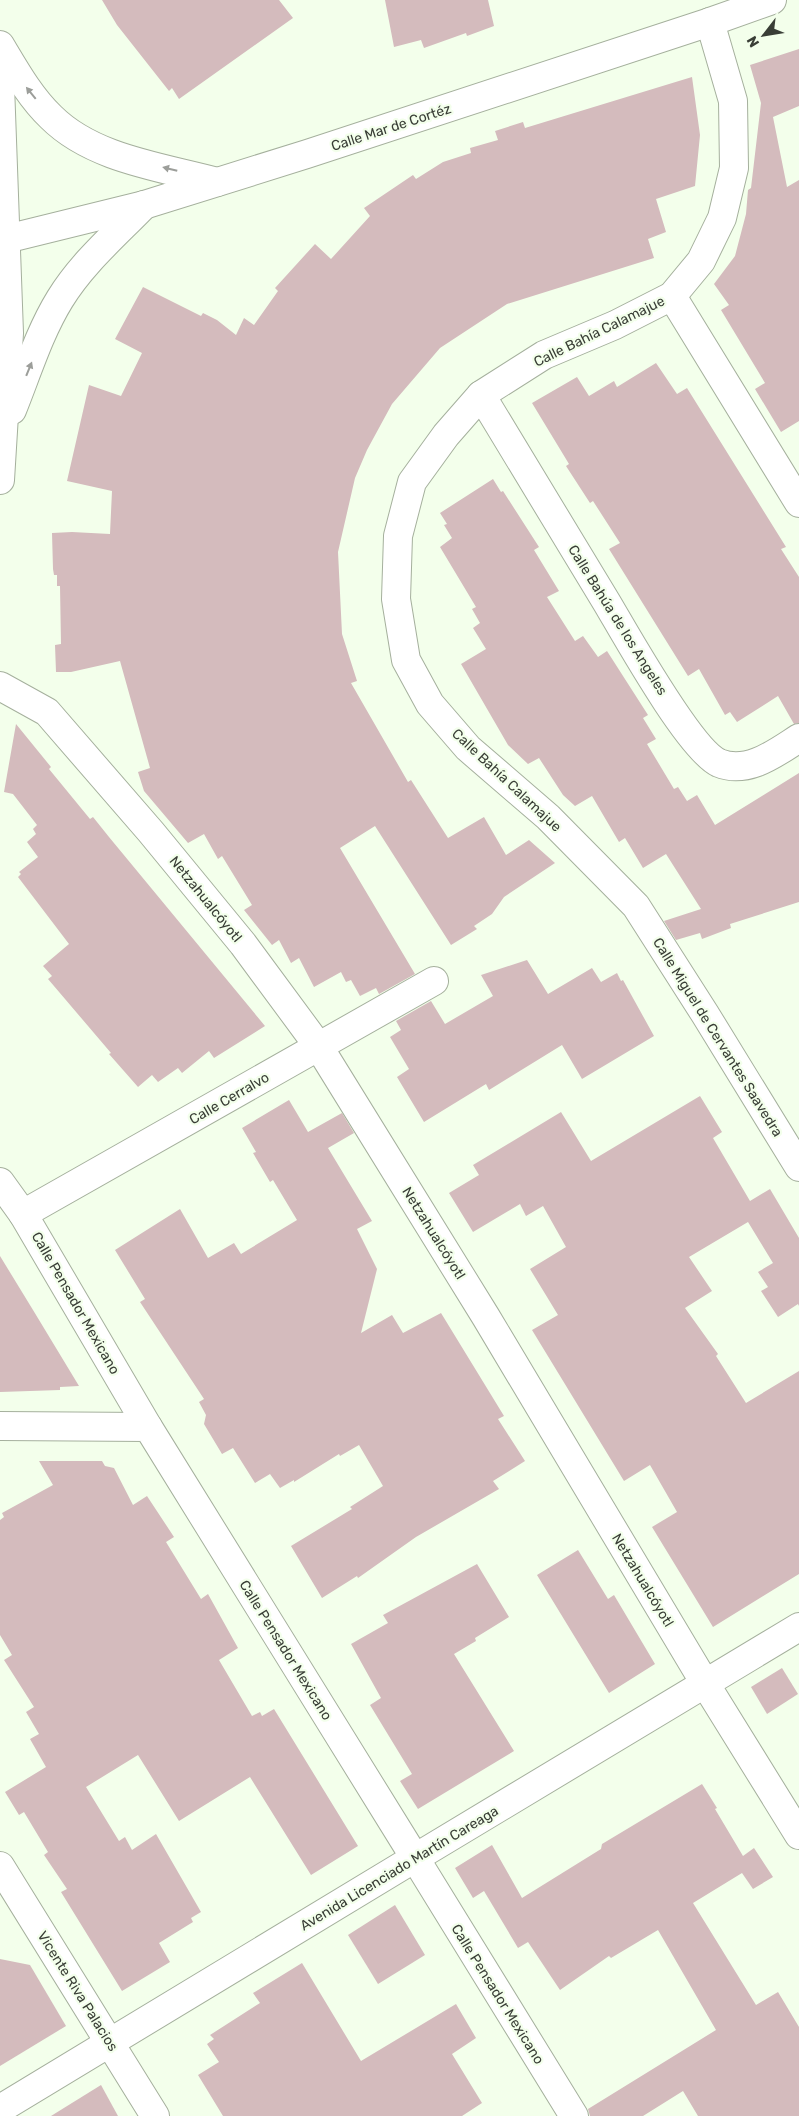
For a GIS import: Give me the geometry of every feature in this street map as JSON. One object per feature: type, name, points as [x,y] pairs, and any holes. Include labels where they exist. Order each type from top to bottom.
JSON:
[{"type":"street","name":"Calle Mar de Cortéz","points":[[6,239],[144,205],[307,154],[772,0]]},
{"type":"street","name":"Calle Bahía Calamajue","points":[[636,906],[548,817],[468,748],[430,704],[406,660],[396,599],[398,536],[412,482],[446,435],[481,395],[544,355],[615,324],[672,296],[701,261],[722,218],[734,168],[733,101],[710,22]]},
{"type":"street","points":[[0,45],[26,87],[51,118],[76,136],[104,150],[136,161],[217,182]]},
{"type":"street","points":[[0,85],[9,333],[0,480]]},
{"type":"street","points":[[4,430],[45,328],[60,299],[81,270],[144,205]]},
{"type":"street","points":[[672,296],[799,503]]},
{"type":"street","name":"Calle Bahúa de los Angeles","points":[[481,395],[655,682],[697,743],[717,762],[726,766],[737,766],[762,762],[799,738]]},
{"type":"street","name":"Netzahualcóyotl","points":[[0,686],[47,712],[151,832],[243,944],[319,1047],[486,1317],[706,1685],[799,1835]]},
{"type":"street","name":"Calle Miguel de Cervantes Saavedra","points":[[636,906],[799,1167]]},
{"type":"street","name":"Calle Cerralvo","points":[[23,1214],[434,981]]},
{"type":"street","name":"Calle Pensador Mexicano","points":[[0,1182],[23,1214],[148,1427],[574,2116]]},
{"type":"street","points":[[0,1426],[148,1427]]},
{"type":"street","name":"Avenida Licenciado Martín Careaga","points":[[0,2109],[415,1858],[706,1685],[799,1627]]},
{"type":"street","name":"Vicente Riva Palacios","points":[[0,1866],[155,2116]]},
{"type":"building","points":[[102,0],[279,0],[293,18],[179,99],[172,88],[169,91],[117,25]]},
{"type":"building","points":[[385,0],[488,0],[494,26],[467,36],[466,33],[424,48],[421,40],[394,47]]},
{"type":"building","points":[[799,49],[799,106],[773,117],[787,187],[799,180],[799,421],[781,432],[755,389],[765,383],[721,310],[729,305],[714,284],[735,256],[746,214],[748,190],[751,188],[761,103],[750,65]]},
{"type":"building","points":[[692,77],[700,135],[695,186],[656,199],[666,232],[648,239],[654,258],[507,304],[440,348],[392,404],[367,450],[355,478],[338,552],[342,634],[357,681],[351,683],[408,782],[411,780],[448,838],[484,817],[506,855],[529,840],[555,863],[504,897],[492,914],[474,926],[477,929],[451,945],[375,826],[340,848],[415,974],[379,994],[376,988],[360,996],[351,980],[346,982],[341,972],[314,987],[299,958],[291,963],[279,940],[272,945],[244,910],[252,905],[222,856],[218,859],[204,834],[188,843],[144,791],[138,772],[150,768],[120,661],[71,672],[56,672],[55,645],[61,644],[60,586],[57,586],[57,575],[54,575],[53,569],[52,533],[110,534],[112,491],[67,481],[89,385],[121,396],[142,353],[115,339],[143,287],[201,316],[203,313],[217,320],[236,335],[244,318],[254,325],[278,291],[275,288],[315,244],[331,259],[370,216],[364,208],[413,175],[416,179],[443,162],[471,153],[470,148],[498,140],[495,131],[523,122],[525,128]]},
{"type":"building","points":[[656,363],[677,394],[687,388],[786,547],[781,549],[799,577],[799,723],[794,724],[778,696],[737,722],[730,712],[725,715],[699,669],[688,676],[609,549],[620,543],[593,501],[590,503],[566,466],[569,464],[532,403],[577,377],[589,396],[614,381],[617,387]]},
{"type":"building","points":[[493,479],[501,492],[503,491],[539,547],[534,550],[559,591],[547,597],[575,641],[583,636],[598,657],[607,651],[648,715],[643,718],[656,739],[647,744],[674,789],[678,787],[687,801],[697,795],[715,825],[799,773],[799,902],[730,924],[731,928],[702,939],[700,933],[676,940],[664,921],[701,909],[666,854],[643,868],[625,838],[619,842],[592,796],[575,806],[563,795],[539,758],[528,764],[508,745],[461,664],[486,649],[473,628],[480,623],[472,609],[476,607],[440,547],[452,538],[444,525],[447,524],[440,513]]},
{"type":"building","points":[[16,724],[51,767],[49,769],[90,819],[93,817],[265,1026],[214,1058],[209,1051],[182,1073],[178,1068],[158,1082],[152,1075],[138,1087],[109,1054],[111,1053],[48,979],[52,976],[43,966],[69,944],[18,877],[21,874],[19,872],[38,857],[27,842],[36,834],[33,829],[37,825],[13,794],[4,792]]},
{"type":"building","points":[[527,960],[548,994],[592,968],[601,982],[617,973],[621,981],[623,980],[654,1036],[582,1079],[562,1045],[489,1090],[486,1084],[424,1122],[397,1077],[409,1069],[390,1037],[401,1030],[396,1021],[431,1001],[445,1024],[493,996],[481,975]]},
{"type":"building","points":[[700,1096],[722,1132],[713,1138],[750,1201],[770,1189],[799,1238],[799,1306],[798,1304],[778,1317],[761,1291],[768,1287],[758,1272],[773,1263],[748,1222],[689,1257],[712,1291],[685,1308],[718,1354],[716,1356],[746,1403],[799,1371],[799,1574],[713,1627],[652,1527],[677,1512],[650,1465],[624,1481],[532,1330],[558,1315],[530,1269],[566,1247],[543,1206],[526,1216],[520,1204],[473,1232],[449,1193],[479,1175],[473,1165],[561,1112],[591,1161]]},
{"type":"building","points":[[289,1100],[308,1132],[342,1113],[354,1133],[328,1148],[372,1221],[357,1229],[377,1269],[361,1333],[392,1315],[403,1333],[441,1313],[504,1416],[498,1419],[525,1461],[493,1481],[499,1489],[416,1537],[358,1578],[357,1576],[322,1598],[291,1546],[352,1509],[350,1507],[383,1486],[359,1445],[340,1456],[339,1454],[294,1482],[294,1480],[280,1488],[270,1474],[255,1483],[233,1448],[222,1454],[204,1424],[206,1415],[199,1402],[204,1399],[140,1302],[145,1299],[115,1250],[180,1209],[208,1258],[234,1243],[241,1254],[297,1220],[273,1180],[270,1182],[253,1153],[256,1152],[242,1128]]},
{"type":"building","points":[[0,1256],[79,1386],[60,1387],[60,1390],[0,1392]]},
{"type":"building","points":[[39,1461],[102,1461],[105,1466],[114,1468],[133,1505],[147,1496],[174,1537],[166,1542],[201,1599],[208,1594],[238,1648],[219,1660],[252,1716],[260,1712],[262,1716],[274,1709],[358,1846],[311,1875],[250,1777],[179,1821],[138,1755],[86,1787],[119,1841],[125,1837],[132,1850],[156,1834],[201,1912],[191,1918],[193,1922],[159,1943],[170,1962],[122,1991],[61,1892],[67,1889],[44,1855],[48,1852],[24,1812],[19,1815],[5,1792],[46,1767],[30,1739],[39,1734],[26,1712],[34,1707],[4,1660],[12,1655],[0,1635],[0,1520],[4,1517],[2,1513],[53,1485]]},
{"type":"building","points":[[578,1550],[608,1599],[614,1595],[655,1664],[609,1693],[537,1575]]},
{"type":"building","points":[[477,1564],[509,1617],[475,1638],[476,1641],[454,1654],[514,1751],[418,1809],[400,1781],[412,1774],[370,1705],[381,1698],[351,1644],[388,1623],[383,1615]]},
{"type":"building","points":[[782,1668],[798,1694],[767,1714],[751,1687]]},
{"type":"building","points":[[702,1784],[743,1856],[754,1848],[773,1877],[753,1889],[742,1873],[693,1903],[756,2005],[778,1992],[799,2027],[799,2116],[698,2116],[683,2091],[643,2116],[590,2116],[588,2109],[716,2030],[658,1930],[611,1958],[609,1956],[560,1990],[528,1942],[518,1948],[484,1891],[473,1898],[455,1868],[492,1845],[522,1898],[601,1849],[602,1844]]},
{"type":"building","points":[[395,1905],[425,1955],[378,1984],[348,1935]]},
{"type":"building","points":[[0,1959],[30,1965],[66,2026],[0,2066]]},
{"type":"building","points":[[302,1963],[361,2061],[456,2004],[476,2038],[452,2054],[482,2103],[462,2116],[223,2116],[198,2075],[219,2062],[207,2044],[214,2039],[210,2035],[260,2003],[253,1993]]},
{"type":"building","points":[[101,2085],[118,2116],[51,2116]]}]
